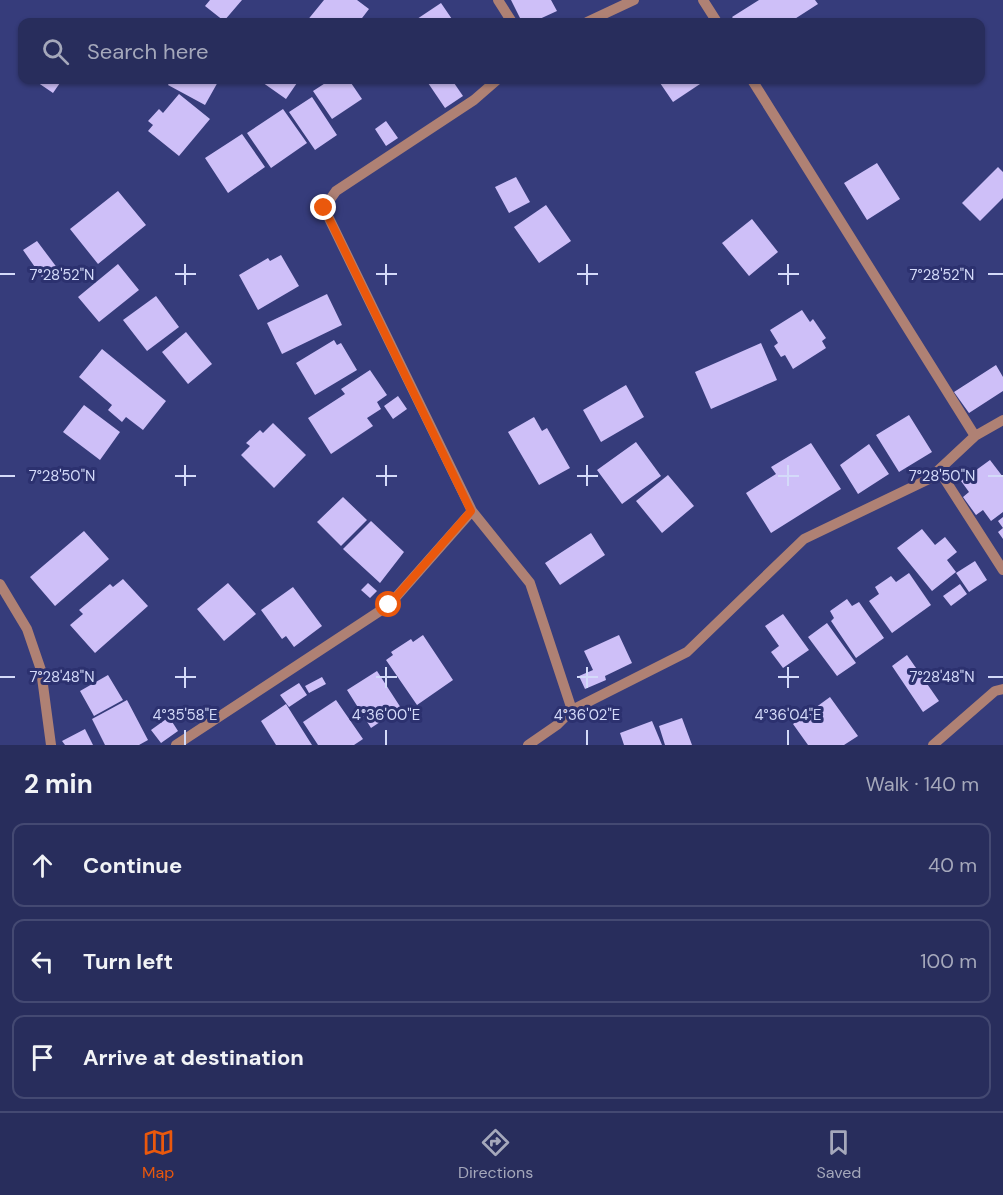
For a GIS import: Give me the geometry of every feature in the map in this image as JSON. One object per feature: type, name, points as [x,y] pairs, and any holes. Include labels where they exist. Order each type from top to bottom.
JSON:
[{"type":"street","points":[[498,0],[509,18]]},
{"type":"street","points":[[596,18],[634,0]]},
{"type":"street","points":[[703,0],[714,18]]},
{"type":"street","points":[[492,84],[474,100],[336,191],[324,208],[471,511],[530,583],[572,710]]},
{"type":"street","points":[[755,84],[975,436]]},
{"type":"street","points":[[528,745],[557,725],[572,710],[687,652],[804,539],[940,472],[975,436],[1003,420]]},
{"type":"street","points":[[940,472],[1003,570]]},
{"type":"street","points":[[176,745],[389,605],[471,511]]},
{"type":"street","points":[[0,584],[27,628],[41,670],[51,745]]},
{"type":"street","points":[[933,745],[995,691],[1003,689]]},
{"type":"building","points":[[210,0],[242,0],[227,18],[220,18],[205,6]]},
{"type":"building","points":[[324,0],[357,0],[369,9],[362,18],[309,18]]},
{"type":"building","points":[[511,0],[551,0],[557,11],[542,18],[520,18]]},
{"type":"building","points":[[759,0],[815,0],[818,4],[796,18],[732,17]]},
{"type":"building","points":[[441,3],[451,18],[418,18]]},
{"type":"building","points":[[40,84],[59,84],[53,93]]},
{"type":"building","points":[[169,84],[217,84],[205,105]]},
{"type":"building","points":[[265,84],[296,84],[286,99]]},
{"type":"building","points":[[324,84],[352,84],[362,99],[332,119],[313,91]]},
{"type":"building","points":[[429,84],[455,84],[463,96],[445,108]]},
{"type":"building","points":[[661,84],[700,84],[673,102]]},
{"type":"building","points":[[179,94],[210,119],[179,156],[148,131],[153,125],[148,121],[159,109],[163,113]]},
{"type":"building","points":[[312,97],[337,135],[315,150],[289,112]]},
{"type":"building","points":[[283,109],[307,143],[271,168],[247,133]]},
{"type":"building","points":[[386,121],[398,138],[386,146],[375,129]]},
{"type":"building","points":[[242,134],[265,167],[228,193],[205,158]]},
{"type":"building","points":[[877,163],[900,199],[867,220],[844,183]]},
{"type":"building","points":[[998,167],[1003,172],[1003,198],[980,221],[962,203]]},
{"type":"building","points":[[516,177],[530,202],[509,213],[495,187]]},
{"type":"building","points":[[118,191],[146,225],[98,264],[70,229]]},
{"type":"building","points":[[546,205],[571,241],[539,263],[514,227]]},
{"type":"building","points":[[752,219],[778,252],[749,276],[722,243]]},
{"type":"building","points":[[37,241],[61,273],[46,283],[23,250]]},
{"type":"building","points":[[281,255],[299,286],[258,310],[239,275],[268,258],[270,261]]},
{"type":"building","points":[[118,264],[139,290],[99,322],[78,297]]},
{"type":"building","points":[[327,294],[342,325],[282,354],[267,323]]},
{"type":"building","points":[[156,296],[179,327],[147,351],[123,320]]},
{"type":"building","points":[[802,310],[810,322],[813,319],[826,338],[822,341],[826,348],[793,369],[785,355],[781,357],[774,346],[778,343],[770,330]]},
{"type":"building","points":[[186,332],[212,364],[188,384],[162,352]]},
{"type":"building","points":[[334,340],[337,345],[341,343],[357,370],[315,395],[296,363]]},
{"type":"building","points":[[761,343],[777,380],[711,409],[695,372]]},
{"type":"building","points":[[102,349],[166,401],[143,430],[126,417],[122,422],[108,410],[112,405],[79,377]]},
{"type":"building","points":[[996,365],[1003,377],[1003,391],[969,413],[954,392]]},
{"type":"building","points":[[370,370],[387,395],[377,402],[381,409],[367,418],[373,426],[331,454],[308,418],[345,394],[341,389]]},
{"type":"building","points":[[626,385],[644,417],[601,442],[583,410]]},
{"type":"building","points":[[398,396],[407,409],[393,419],[384,406]]},
{"type":"building","points":[[84,405],[120,432],[100,460],[63,432]]},
{"type":"building","points":[[909,415],[932,452],[899,472],[876,435]]},
{"type":"building","points":[[534,417],[542,431],[547,428],[570,468],[539,485],[508,432]]},
{"type":"building","points":[[273,423],[306,455],[274,488],[241,455],[250,446],[246,443],[260,430],[263,433]]},
{"type":"building","points":[[636,442],[661,476],[622,504],[597,470]]},
{"type":"building","points":[[811,443],[841,489],[771,533],[746,493],[776,474],[771,467]]},
{"type":"building","points":[[869,444],[889,474],[858,494],[840,465]]},
{"type":"building","points":[[990,460],[1003,477],[1003,512],[991,521],[983,510],[976,515],[963,497],[969,492],[961,481]]},
{"type":"building","points":[[668,475],[694,506],[662,533],[636,501]]},
{"type":"building","points":[[343,497],[367,520],[341,546],[317,522]]},
{"type":"building","points":[[1003,517],[1003,528],[998,521]]},
{"type":"building","points":[[371,521],[404,552],[380,583],[343,549]]},
{"type":"building","points":[[1003,528],[1003,539],[998,532]]},
{"type":"building","points":[[922,529],[935,545],[945,537],[957,552],[947,560],[956,572],[932,591],[897,548]]},
{"type":"building","points":[[84,531],[109,559],[55,606],[30,577]]},
{"type":"building","points":[[591,533],[605,555],[560,585],[545,563]]},
{"type":"building","points":[[975,561],[987,580],[969,592],[956,573]]},
{"type":"building","points":[[909,573],[931,605],[892,633],[869,601],[879,594],[875,587],[891,576],[896,582]]},
{"type":"building","points":[[123,579],[148,606],[95,653],[70,625],[83,614],[79,610],[110,584],[113,587]]},
{"type":"building","points":[[228,583],[256,614],[224,641],[197,609]]},
{"type":"building","points":[[368,583],[377,591],[370,598],[361,590]]},
{"type":"building","points":[[960,584],[967,594],[951,606],[943,596]]},
{"type":"building","points":[[293,587],[322,626],[294,647],[286,636],[282,639],[261,610]]},
{"type":"building","points":[[847,599],[852,606],[859,602],[884,638],[856,658],[831,621],[834,618],[830,611]]},
{"type":"building","points":[[783,614],[809,650],[783,668],[771,652],[779,646],[765,626]]},
{"type":"building","points":[[827,623],[856,663],[837,676],[808,637]]},
{"type":"building","points":[[423,635],[453,680],[417,705],[386,660],[393,655],[391,652],[411,639],[413,642]]},
{"type":"building","points":[[619,635],[632,663],[605,676],[606,680],[585,689],[579,676],[593,670],[584,651]]},
{"type":"building","points":[[907,655],[939,701],[923,712],[892,666]]},
{"type":"building","points":[[377,671],[401,708],[371,728],[347,690]]},
{"type":"building","points":[[108,675],[123,700],[94,716],[80,691]]},
{"type":"building","points":[[322,677],[326,684],[309,693],[305,686]]},
{"type":"building","points":[[299,683],[307,695],[289,707],[280,695]]},
{"type":"building","points":[[830,697],[858,736],[844,745],[808,745],[793,724]]},
{"type":"building","points":[[127,700],[148,740],[139,745],[105,745],[92,719]]},
{"type":"building","points":[[336,700],[363,739],[354,745],[318,745],[303,722]]},
{"type":"building","points":[[286,704],[312,745],[276,745],[261,721]]},
{"type":"building","points":[[169,717],[178,731],[161,743],[151,730]]},
{"type":"building","points":[[682,718],[692,745],[665,745],[659,726]]},
{"type":"building","points":[[652,721],[662,745],[624,745],[620,733]]},
{"type":"building","points":[[85,729],[93,745],[65,745],[62,741]]},
{"type":"route","points":[[324,208],[471,511],[389,605]]}]
